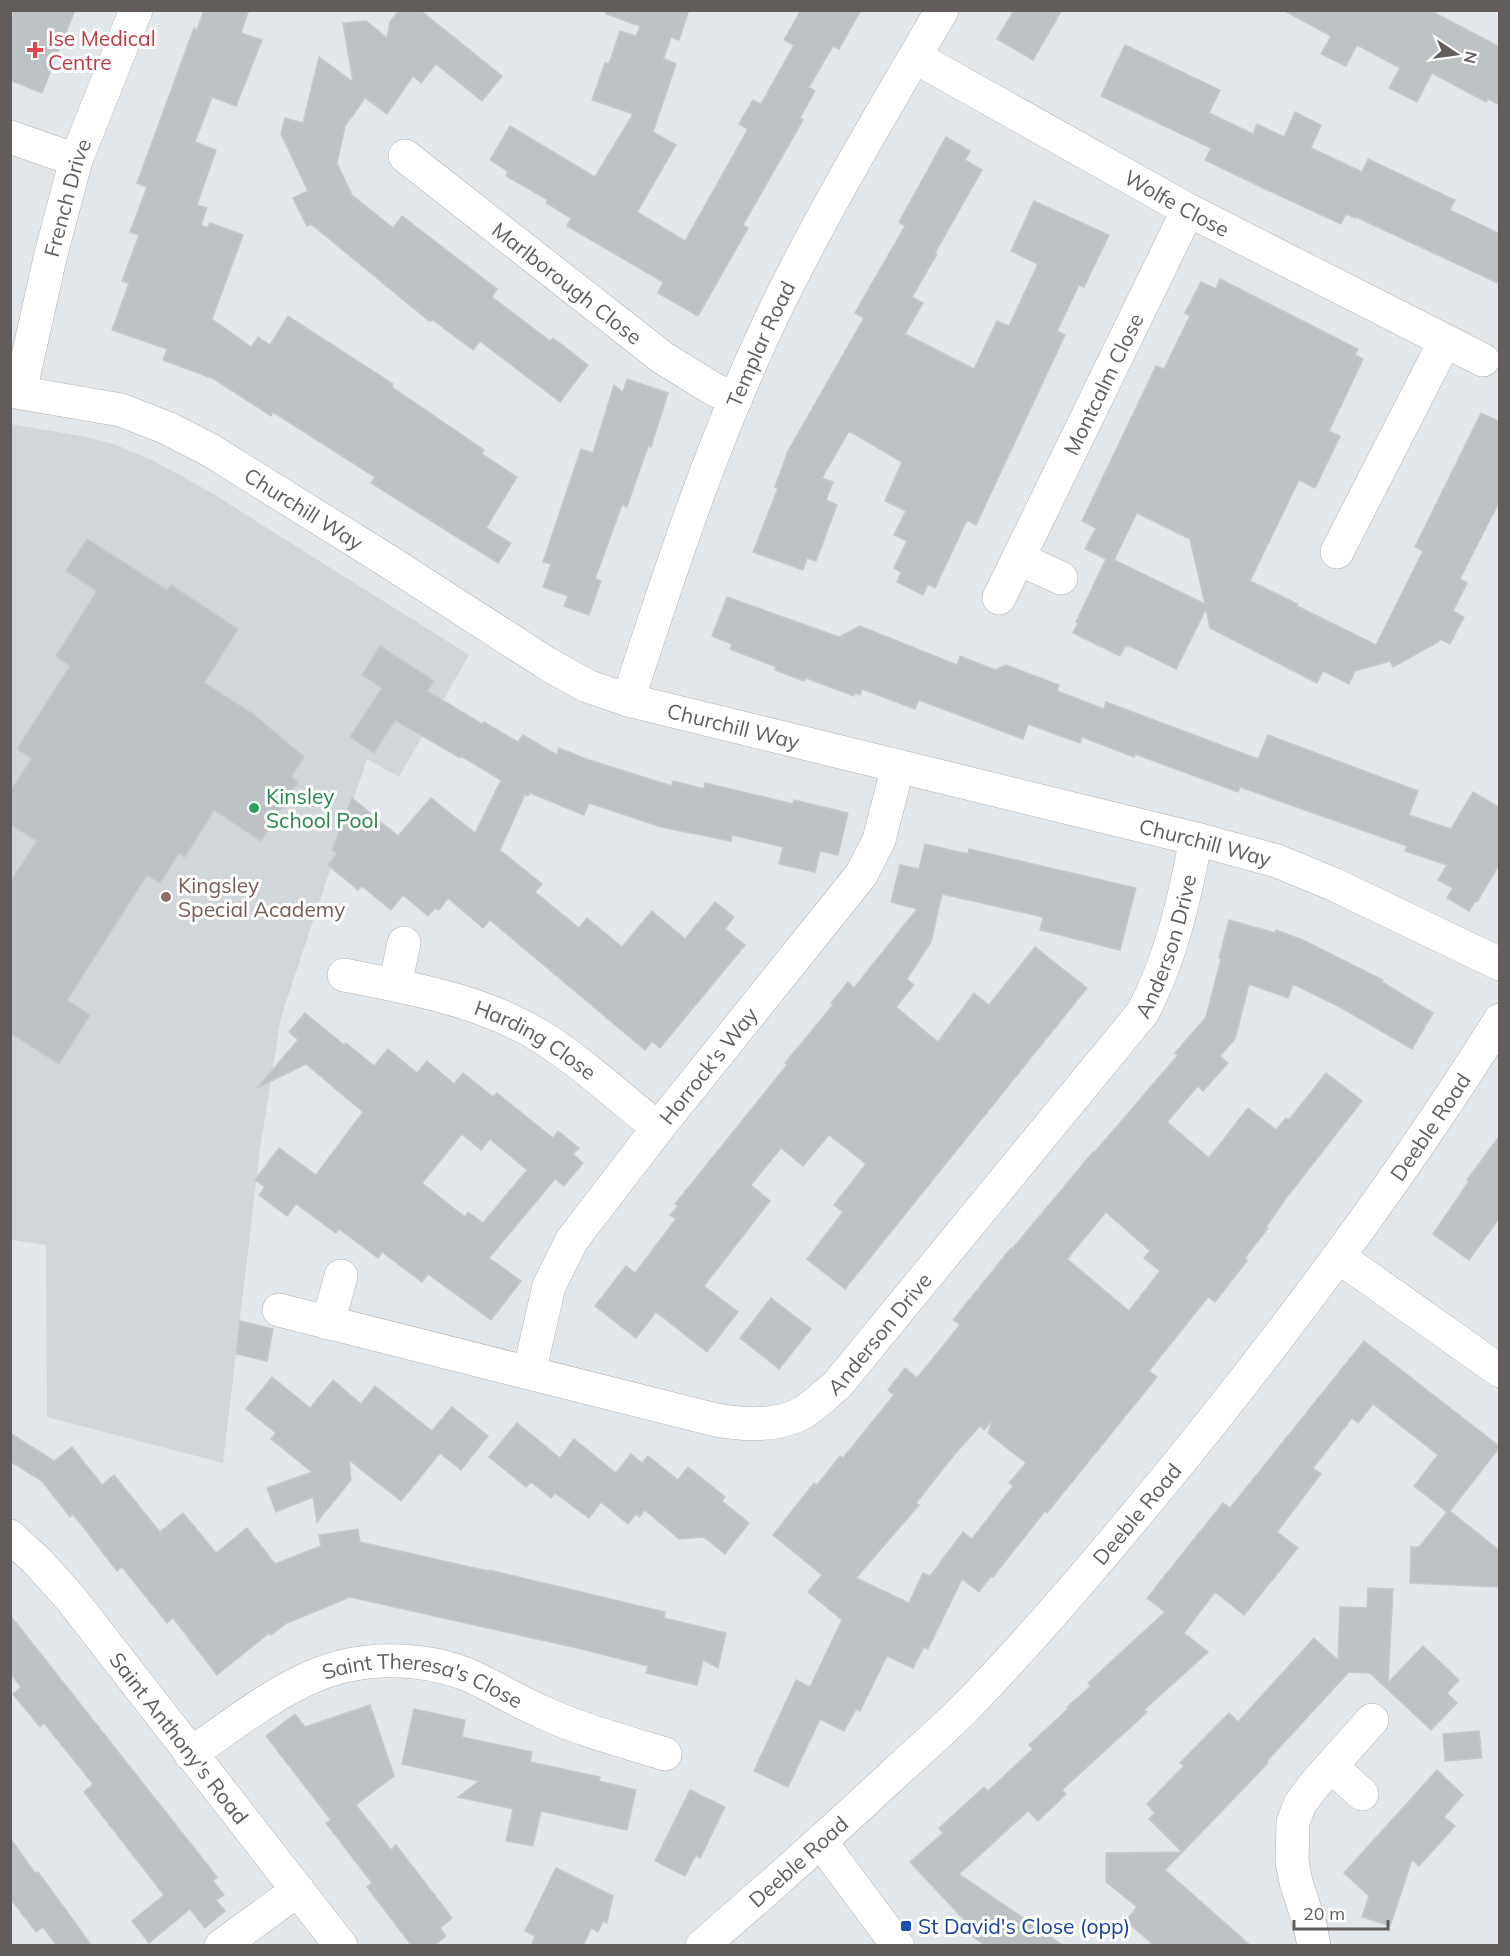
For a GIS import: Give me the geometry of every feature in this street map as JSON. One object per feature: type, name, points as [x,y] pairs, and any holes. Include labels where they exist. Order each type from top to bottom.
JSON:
[{"type":"street","name":"French Drive","points":[[15,392],[76,160],[135,10]]},
{"type":"street","name":"Templar Road","points":[[628,700],[675,561],[735,399],[779,302],[942,10]]},
{"type":"street","name":"Wolfe Close","points":[[915,57],[1188,210],[1483,360]]},
{"type":"street","points":[[10,137],[76,160]]},
{"type":"street","name":"Marlborough Close","points":[[405,156],[663,358],[715,390],[735,399]]},
{"type":"street","name":"Montcalm Close","points":[[999,598],[1188,210]]},
{"type":"street","points":[[1336,552],[1445,341]]},
{"type":"street","name":"Churchill Way","points":[[15,392],[121,410],[167,428],[199,444],[391,563],[546,663],[587,686],[628,700],[1196,838],[1277,861],[1391,910],[1500,964]]},
{"type":"street","points":[[1019,559],[1061,578]]},
{"type":"street","name":"Horrock's Way","points":[[529,1373],[549,1286],[572,1240],[658,1128],[861,875],[879,840],[898,766]]},
{"type":"street","name":"Anderson Drive","points":[[279,1310],[716,1420],[747,1425],[774,1422],[802,1413],[837,1385],[1143,1012],[1160,980],[1173,938],[1196,838]]},
{"type":"street","points":[[395,985],[404,943]]},
{"type":"street","name":"Harding Close","points":[[344,975],[395,985],[480,1009],[542,1037],[658,1128]]},
{"type":"street","name":"Deeble Road","points":[[702,1946],[822,1842],[961,1712],[1024,1646],[1096,1563],[1234,1395],[1339,1257],[1500,1020]]},
{"type":"street","points":[[1339,1257],[1500,1371]]},
{"type":"street","points":[[328,1323],[340,1276]]},
{"type":"street","name":"Saint Anthony's Road","points":[[10,1536],[38,1562],[72,1600],[341,1946]]},
{"type":"street","name":"Saint Theresa's Close","points":[[190,1754],[241,1718],[284,1691],[314,1676],[341,1667],[387,1661],[412,1661],[465,1674],[569,1724],[665,1754]]},
{"type":"street","points":[[1314,1946],[1292,1861],[1293,1822],[1300,1804],[1372,1720]]},
{"type":"street","points":[[1331,1766],[1362,1794]]},
{"type":"street","points":[[822,1842],[898,1946]]},
{"type":"street","points":[[221,1946],[298,1890]]},
{"type":"shaded area","name":"Kingsley Special Academy","points":[[10,424],[114,444],[154,461],[210,492],[469,655],[399,777],[367,759],[281,1017],[260,1149],[223,1463],[47,1417],[46,1245],[11,1240]]},
{"type":"building","name":"Ise Medical Centre","points":[[15,10],[75,10],[42,93],[10,80],[10,21]]},
{"type":"building","points":[[204,10],[249,10],[241,33],[262,40],[236,106],[212,97],[195,142],[216,150],[197,205],[207,208],[201,225],[207,228],[210,223],[243,235],[212,319],[251,347],[258,337],[270,345],[288,316],[393,384],[392,387],[484,450],[482,454],[517,477],[486,528],[511,543],[498,563],[371,483],[375,477],[273,412],[271,416],[214,379],[163,360],[167,349],[112,330],[129,283],[122,281],[139,235],[130,232],[147,187],[137,183],[194,28],[197,30]]},
{"type":"building","points":[[399,10],[420,10],[502,76],[482,101],[436,64],[421,83],[413,76],[387,114],[365,98],[345,126],[337,163],[352,195],[393,228],[402,216],[497,289],[492,297],[550,341],[553,338],[588,365],[560,402],[480,341],[473,350],[433,320],[429,321],[311,224],[307,226],[293,198],[308,191],[281,134],[285,118],[303,123],[319,57],[353,82],[343,23],[366,21],[387,38],[390,22]]},
{"type":"building","points":[[606,10],[689,10],[679,40],[671,37],[662,63],[665,59],[676,64],[653,132],[676,145],[637,212],[685,241],[748,129],[739,124],[753,100],[761,104],[794,45],[784,40],[801,10],[861,10],[839,49],[833,46],[809,87],[815,91],[800,118],[803,120],[743,225],[748,228],[698,316],[658,293],[663,282],[567,226],[571,218],[546,203],[548,200],[506,176],[508,171],[490,160],[510,126],[595,177],[633,114],[592,100],[605,63],[609,64],[620,31],[636,36],[640,26],[606,14]]},
{"type":"building","points":[[1014,10],[1062,10],[1033,60],[997,39]]},
{"type":"building","points":[[1283,10],[1429,10],[1500,47],[1500,105],[1488,99],[1486,102],[1432,73],[1417,102],[1389,88],[1400,68],[1357,45],[1346,66],[1321,54],[1331,36]]},
{"type":"building","points":[[1125,45],[1220,90],[1209,113],[1253,134],[1257,124],[1284,137],[1295,112],[1321,125],[1311,148],[1362,172],[1368,159],[1455,200],[1450,210],[1500,234],[1500,284],[1356,217],[1346,214],[1341,224],[1263,188],[1205,160],[1211,148],[1101,96]]},
{"type":"building","points":[[946,137],[970,151],[965,160],[982,170],[912,297],[923,303],[905,334],[974,369],[997,321],[1009,326],[1038,264],[1011,251],[1034,201],[1109,235],[1084,287],[1079,285],[1057,331],[1065,335],[976,525],[967,520],[935,588],[928,584],[923,595],[897,582],[901,572],[894,568],[907,541],[894,535],[906,511],[885,501],[902,462],[849,431],[822,478],[833,482],[826,500],[837,505],[816,561],[807,558],[803,570],[753,552],[778,488],[775,487],[788,451],[864,318],[855,313],[905,226],[899,222]]},
{"type":"building","points":[[1220,279],[1358,349],[1355,355],[1363,359],[1329,431],[1340,436],[1315,488],[1299,480],[1250,581],[1376,645],[1423,551],[1415,547],[1481,413],[1500,422],[1500,500],[1460,579],[1467,583],[1453,611],[1464,617],[1450,644],[1440,639],[1393,667],[1390,661],[1355,671],[1349,684],[1323,671],[1317,683],[1210,628],[1206,609],[1176,669],[1128,645],[1128,647],[1125,646],[1120,656],[1073,633],[1106,559],[1085,549],[1096,528],[1082,521],[1156,366],[1164,369],[1190,316],[1185,313],[1201,282],[1216,289]],"holes":[[[1137,513],[1190,539],[1205,604],[1114,560]]]},
{"type":"building","points":[[627,379],[668,393],[651,447],[648,446],[627,507],[622,505],[595,579],[601,581],[589,615],[564,606],[568,596],[543,587],[551,564],[543,562],[581,449],[593,453],[614,385],[623,392]]},
{"type":"building","points":[[87,539],[167,590],[171,585],[238,629],[204,683],[253,714],[304,757],[291,777],[298,782],[261,841],[214,810],[185,857],[179,853],[160,883],[147,875],[67,1000],[90,1015],[59,1064],[10,1033],[10,882],[37,841],[10,824],[10,792],[32,758],[17,749],[70,666],[56,656],[97,591],[66,571]]},
{"type":"building","points":[[727,597],[839,637],[860,626],[957,665],[960,656],[995,670],[1006,665],[1059,685],[1057,691],[1104,709],[1106,702],[1258,759],[1268,735],[1418,791],[1409,815],[1451,829],[1473,792],[1500,808],[1500,863],[1477,902],[1475,901],[1469,911],[1447,898],[1453,888],[1438,880],[1447,865],[1405,851],[1407,846],[1240,787],[1238,792],[1082,737],[1080,743],[1028,724],[1023,739],[919,700],[915,709],[862,689],[860,695],[855,693],[854,696],[806,678],[804,681],[775,670],[776,667],[730,649],[732,644],[712,636]]},
{"type":"building","points":[[380,646],[434,681],[427,691],[482,724],[484,722],[518,742],[523,735],[557,755],[559,748],[589,760],[672,786],[673,781],[704,789],[705,783],[793,804],[794,800],[848,813],[838,855],[820,851],[815,872],[779,864],[783,847],[732,835],[731,841],[661,827],[589,803],[584,815],[530,793],[528,796],[525,794],[500,850],[542,884],[535,892],[579,928],[587,918],[622,947],[652,911],[685,939],[715,902],[734,917],[725,929],[745,945],[660,1048],[652,1041],[645,1050],[490,920],[483,928],[448,898],[439,910],[435,908],[428,916],[403,895],[391,910],[362,886],[358,890],[328,865],[337,853],[332,850],[352,798],[398,836],[431,798],[475,833],[501,780],[395,720],[374,753],[350,737],[382,688],[362,675]]},
{"type":"building","points":[[925,844],[968,854],[969,849],[1136,888],[1120,950],[1040,930],[1043,917],[942,894],[931,942],[907,979],[914,985],[896,1007],[938,1042],[974,993],[989,1005],[1035,947],[1087,988],[845,1289],[807,1259],[843,1212],[834,1205],[866,1164],[829,1135],[803,1166],[781,1148],[751,1185],[770,1201],[704,1286],[738,1312],[707,1352],[656,1312],[636,1338],[595,1306],[626,1266],[635,1273],[676,1219],[670,1215],[678,1206],[675,1204],[787,1065],[785,1063],[833,1005],[831,1003],[848,982],[854,988],[917,909],[891,902],[900,865],[919,869]]},
{"type":"building","points":[[1229,920],[1275,933],[1276,930],[1303,940],[1383,980],[1382,982],[1433,1013],[1412,1049],[1340,1007],[1293,984],[1288,998],[1249,984],[1235,1039],[1220,1056],[1228,1063],[1203,1091],[1198,1086],[1167,1122],[1209,1158],[1248,1108],[1276,1130],[1286,1118],[1289,1120],[1326,1073],[1362,1101],[1287,1197],[1266,1227],[1268,1228],[1245,1258],[1247,1261],[1215,1302],[1208,1297],[1149,1371],[1157,1377],[1047,1513],[1045,1511],[979,1592],[962,1579],[928,1649],[924,1647],[913,1668],[887,1656],[860,1711],[856,1709],[844,1731],[820,1719],[788,1787],[754,1771],[796,1680],[810,1687],[842,1620],[808,1592],[822,1575],[773,1535],[814,1483],[817,1485],[840,1456],[843,1458],[894,1395],[888,1390],[905,1368],[917,1378],[960,1325],[953,1320],[1011,1248],[1178,1055],[1175,1053],[1206,1017],[1221,959],[1219,958]],"holes":[[[1106,1212],[1150,1251],[1144,1258],[1160,1271],[1129,1311],[1067,1259]],[[993,1420],[988,1433],[1026,1463],[1009,1483],[1013,1486],[972,1539],[963,1532],[930,1576],[923,1573],[909,1603],[856,1578],[919,1505],[916,1503],[954,1455],[980,1426],[984,1430]]]},
{"type":"building","points":[[305,1013],[374,1066],[388,1049],[417,1073],[427,1061],[454,1084],[463,1073],[493,1097],[497,1093],[553,1138],[558,1131],[579,1148],[573,1154],[583,1163],[564,1186],[555,1179],[489,1258],[521,1281],[491,1320],[428,1274],[422,1282],[382,1252],[378,1258],[339,1229],[336,1233],[296,1204],[287,1216],[259,1195],[265,1187],[255,1180],[279,1148],[316,1175],[363,1112],[306,1064],[257,1088],[298,1040],[289,1032]],"holes":[[[462,1134],[481,1150],[490,1139],[527,1170],[483,1223],[468,1212],[465,1217],[422,1183]]]},
{"type":"building","points":[[1500,1135],[1500,1217],[1469,1260],[1433,1234],[1469,1181],[1467,1180]]},
{"type":"building","points":[[771,1298],[811,1329],[779,1369],[740,1338]]},
{"type":"building","points":[[240,1321],[273,1329],[267,1361],[236,1354]]},
{"type":"building","points":[[1364,1341],[1500,1447],[1450,1511],[1500,1551],[1500,1587],[1410,1583],[1411,1547],[1419,1547],[1447,1512],[1414,1486],[1438,1455],[1373,1404],[1358,1423],[1352,1418],[1313,1468],[1321,1474],[1277,1532],[1298,1548],[1244,1615],[1215,1592],[1184,1633],[1208,1652],[1144,1710],[1147,1712],[1062,1790],[1066,1794],[1038,1821],[1028,1811],[959,1874],[1064,1946],[986,1946],[965,1931],[969,1925],[910,1862],[943,1833],[939,1828],[984,1787],[988,1791],[1033,1749],[1029,1745],[1091,1686],[1088,1683],[1165,1612],[1147,1598],[1223,1503],[1230,1508]]},
{"type":"building","points":[[272,1377],[310,1408],[333,1380],[361,1404],[375,1386],[432,1431],[452,1407],[488,1436],[461,1470],[440,1453],[401,1501],[349,1460],[351,1480],[317,1522],[313,1497],[276,1512],[267,1488],[312,1472],[271,1439],[276,1433],[246,1409]]},
{"type":"building","points":[[517,1423],[560,1458],[574,1439],[616,1473],[631,1454],[642,1463],[648,1456],[678,1480],[688,1467],[725,1497],[722,1501],[749,1523],[725,1554],[704,1537],[679,1539],[645,1510],[639,1517],[636,1514],[628,1524],[601,1502],[589,1518],[555,1493],[551,1498],[531,1482],[526,1487],[489,1457]]},
{"type":"building","points":[[10,1433],[54,1461],[72,1447],[102,1485],[114,1475],[160,1532],[183,1513],[216,1553],[247,1528],[275,1564],[321,1546],[319,1535],[358,1529],[360,1542],[665,1612],[664,1618],[726,1633],[718,1668],[703,1660],[697,1685],[646,1673],[648,1666],[350,1597],[287,1623],[271,1635],[269,1633],[217,1675],[173,1618],[167,1623],[122,1567],[117,1571],[73,1514],[70,1517],[42,1481],[10,1461]]},
{"type":"building","points":[[1368,1588],[1393,1589],[1388,1683],[1423,1646],[1459,1680],[1447,1693],[1457,1703],[1431,1730],[1370,1673],[1349,1672],[1267,1761],[1268,1763],[1165,1870],[1251,1946],[1155,1946],[1126,1921],[1137,1907],[1106,1882],[1106,1853],[1182,1852],[1149,1819],[1155,1813],[1147,1804],[1184,1766],[1180,1763],[1229,1713],[1238,1722],[1314,1638],[1338,1660],[1340,1607],[1367,1608]]},
{"type":"building","points":[[10,1615],[217,1877],[213,1881],[224,1895],[216,1900],[225,1911],[205,1928],[190,1909],[149,1943],[132,1921],[164,1895],[84,1792],[93,1784],[44,1723],[40,1727],[13,1694],[21,1687],[10,1673]]},
{"type":"building","points":[[370,1705],[394,1776],[356,1805],[391,1850],[396,1845],[452,1918],[440,1928],[446,1936],[433,1946],[412,1946],[367,1887],[372,1883],[326,1823],[331,1820],[266,1736],[295,1714],[305,1727]]},
{"type":"building","points":[[414,1709],[465,1720],[462,1737],[532,1752],[530,1762],[600,1777],[599,1781],[636,1790],[627,1830],[541,1811],[533,1846],[506,1841],[513,1809],[458,1797],[479,1781],[402,1764]]},
{"type":"building","points":[[1479,1731],[1482,1758],[1445,1761],[1443,1734]]},
{"type":"building","points":[[1437,1770],[1463,1795],[1444,1817],[1455,1826],[1419,1866],[1412,1860],[1390,1926],[1362,1917],[1369,1896],[1344,1873]]},
{"type":"building","points":[[690,1790],[725,1807],[700,1858],[696,1855],[685,1876],[655,1861]]},
{"type":"building","points":[[10,1838],[92,1946],[57,1946],[43,1927],[36,1932],[10,1898]]},
{"type":"building","points":[[556,1868],[613,1896],[607,1923],[603,1921],[598,1932],[591,1928],[583,1946],[531,1946],[535,1936],[525,1931]]},
{"type":"place","name":"Ise Medical Centre","points":[[35,50]]},
{"type":"place","name":"Kinsley School Pool","points":[[254,808]]},
{"type":"place","name":"Kingsley Special Academy","points":[[166,897]]},
{"type":"place","name":"St David's Close (opp)","points":[[906,1926]]}]
